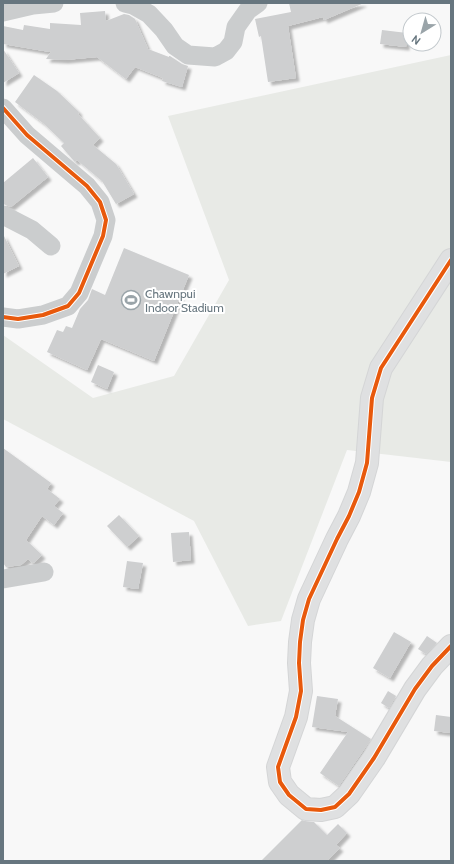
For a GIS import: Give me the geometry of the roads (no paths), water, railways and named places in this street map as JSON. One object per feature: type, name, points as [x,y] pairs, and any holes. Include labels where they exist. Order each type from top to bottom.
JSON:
[{"type":"street","points":[[3,12],[33,5],[54,3]]},
{"type":"street","points":[[125,3],[133,5],[149,14],[164,30],[175,46],[188,55],[215,57],[226,51],[233,42],[236,27],[248,10],[258,3]]},
{"type":"street","points":[[3,108],[27,135],[87,186],[100,202],[106,220],[104,236],[79,293],[68,306],[43,315],[18,319],[3,317]]},
{"type":"street","points":[[3,215],[32,230],[51,246]]},
{"type":"street","points":[[451,260],[381,368],[372,398],[367,463],[360,492],[309,599],[303,620],[300,642],[299,663],[302,691],[296,717],[278,767],[280,782],[289,795],[306,809],[321,810],[335,807],[349,794],[374,758],[415,690],[432,666],[451,646]]},
{"type":"street","points":[[3,579],[44,572]]},
{"type":"place","name":"Chawnpui Indoor Stadium","points":[[131,300]]}]
